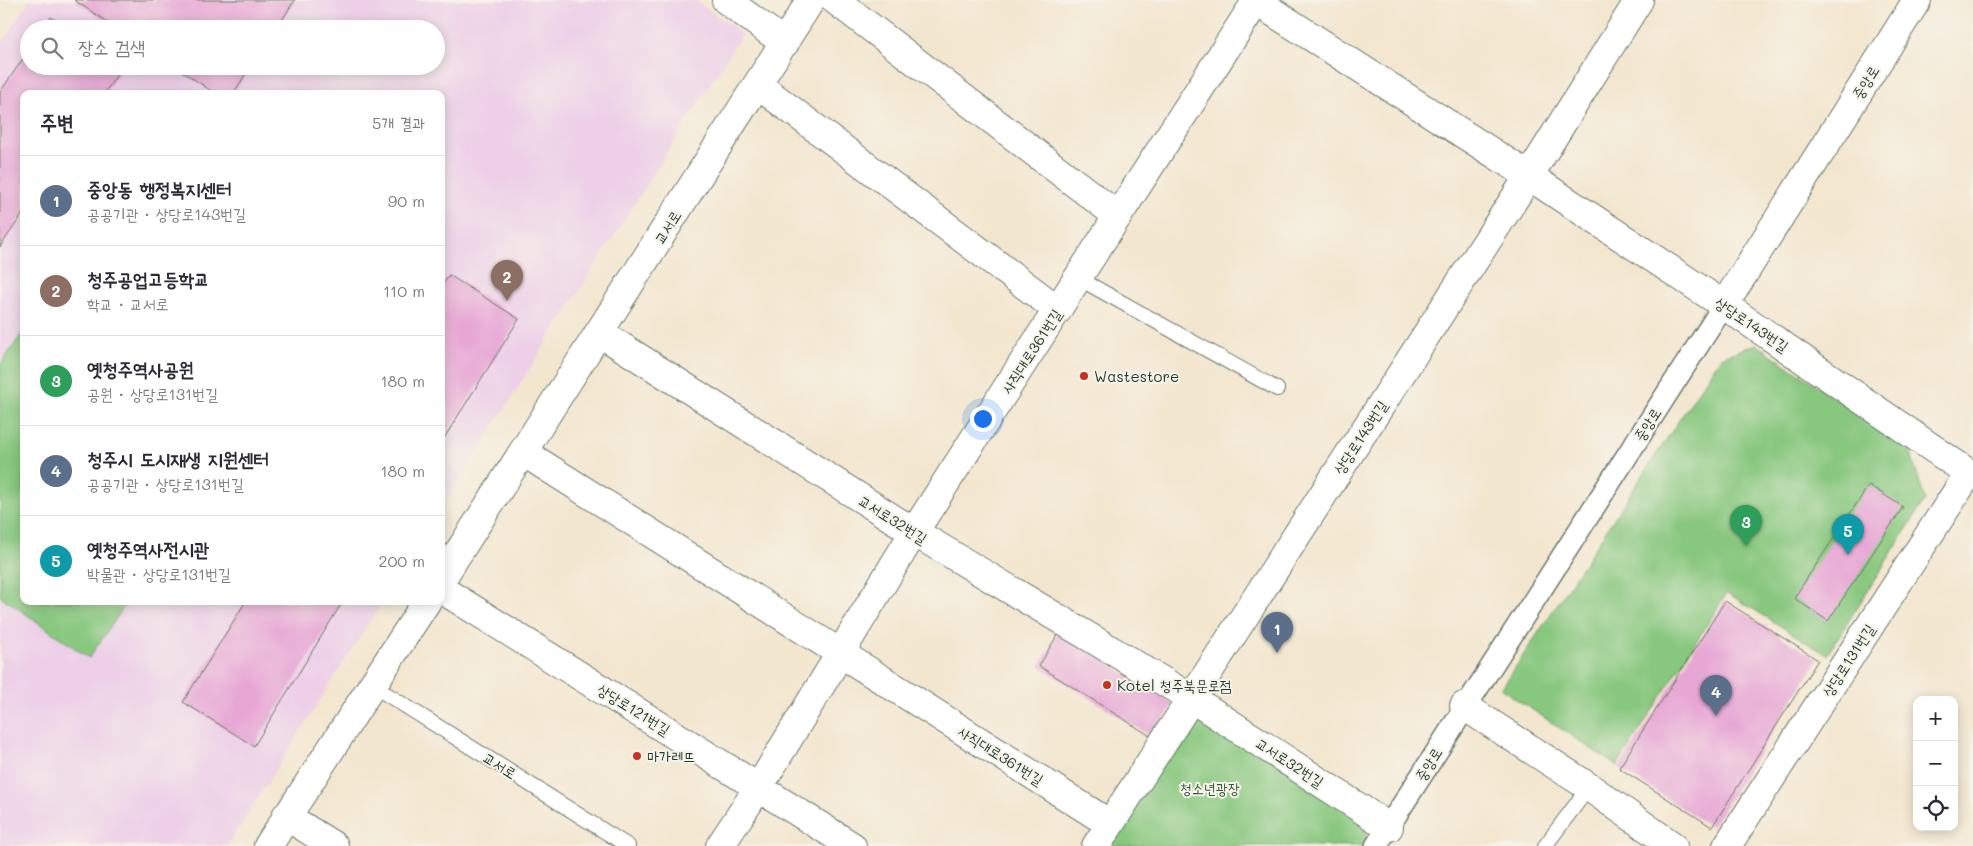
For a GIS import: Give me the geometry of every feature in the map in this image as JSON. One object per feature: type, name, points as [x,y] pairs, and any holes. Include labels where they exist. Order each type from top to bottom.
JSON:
[{"type":"street","points":[[726,0],[785,43]]},
{"type":"street","name":"교서로","points":[[445,574],[811,0]]},
{"type":"street","points":[[835,0],[1118,216]]},
{"type":"street","name":"상당로143번길","points":[[1191,698],[1529,176],[1639,0]]},
{"type":"street","name":"중앙로","points":[[1382,837],[1464,706],[1724,305],[1917,0]]},
{"type":"street","name":"상당로143번길","points":[[1256,1],[1529,176],[1724,305],[1971,475]]},
{"type":"street","name":"사직대로361번길","points":[[720,846],[759,787],[914,532],[1256,1]]},
{"type":"street","points":[[758,85],[1058,310]]},
{"type":"street","name":"교서로32번길","points":[[600,333],[914,532],[1191,698],[1382,837]]},
{"type":"street","name":"사직대로361번길","points":[[523,452],[840,653],[1103,835]]},
{"type":"street","name":"상당로131번길","points":[[1727,846],[1971,475]]},
{"type":"street","name":"상당로121번길","points":[[445,591],[852,846]]},
{"type":"street","points":[[268,846],[425,605]]},
{"type":"street","points":[[1103,835],[1191,698]]},
{"type":"street","points":[[1464,706],[1589,787],[1673,846]]},
{"type":"street","points":[[286,816],[334,846]]},
{"type":"lane","points":[[1078,278],[1277,389]]},
{"type":"lane","name":"교서로","points":[[372,685],[628,846]]},
{"type":"lane","points":[[1545,846],[1589,787]]},
{"type":"shaded area","points":[[30,0],[695,0],[742,34],[445,503],[445,90],[20,90],[20,605],[380,605],[227,846],[0,846],[0,47]]},
{"type":"green space","points":[[20,337],[20,605],[125,605],[89,658],[0,596],[0,365]]},
{"type":"green space","points":[[1756,344],[1910,450],[1925,500],[1827,655],[1727,593],[1617,766],[1501,689],[1721,357]]},
{"type":"green space","name":"청소년광장","points":[[1193,708],[1359,817],[1371,843],[1369,846],[1105,846]]},
{"type":"building","points":[[74,0],[295,0],[282,20],[104,20]]},
{"type":"building","points":[[20,63],[20,75],[117,75],[107,90],[20,90],[20,218],[0,247],[0,92]]},
{"type":"building","points":[[188,75],[245,75],[236,90],[210,90]]},
{"type":"building","points":[[449,275],[519,319],[445,437],[445,281]]},
{"type":"building","points":[[1869,485],[1903,507],[1828,621],[1794,598]]},
{"type":"building","points":[[1725,601],[1818,660],[1712,827],[1619,768]]},
{"type":"building","points":[[244,605],[341,605],[254,746],[183,702]]},
{"type":"building","name":"Kotel 청주북문로점","points":[[1059,632],[1174,704],[1152,737],[1039,666]]},
{"type":"place","name":"청주공업고등학교","points":[[507,301]]},
{"type":"place","name":"Wastestore","points":[[1084,376]]},
{"type":"place","name":"옛청주역사공원","points":[[1746,546]]},
{"type":"place","name":"옛청주역사전시관","points":[[1848,555]]},
{"type":"place","name":"중앙동 행정복지센터","points":[[1277,653]]},
{"type":"place","name":"Kotel 청주북문로점","points":[[1107,685]]},
{"type":"place","name":"청주시 도시재생 지원센터","points":[[1716,716]]},
{"type":"place","name":"마가레뜨","points":[[637,756]]}]
